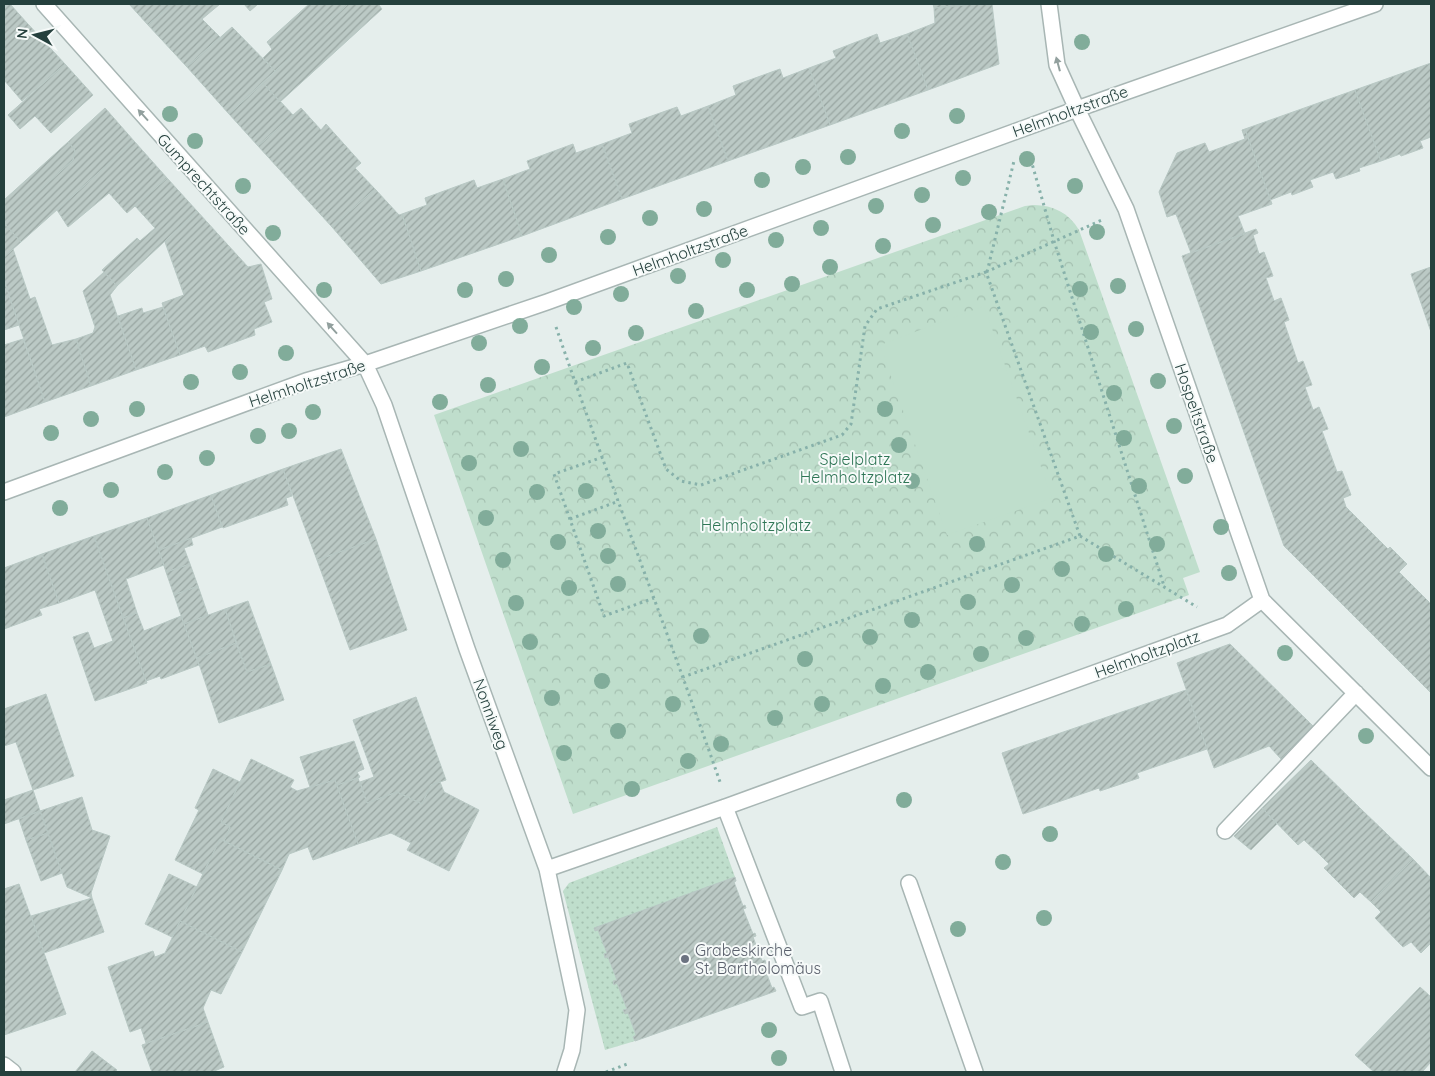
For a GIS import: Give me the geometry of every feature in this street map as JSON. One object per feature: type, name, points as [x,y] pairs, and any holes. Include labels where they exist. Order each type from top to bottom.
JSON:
[{"type":"street","name":"Gumprechtstraße","points":[[44,4],[365,364]]},
{"type":"street","name":"Hospeltstraße","points":[[1049,4],[1057,66],[1126,209],[1262,600],[1431,768]]},
{"type":"street","name":"Helmholtzstraße","points":[[4,492],[306,381],[365,364],[547,302],[1023,128],[1375,4]]},
{"type":"street","name":"Nonniweg","points":[[365,364],[384,405],[467,649],[547,869],[577,1010],[572,1050],[565,1072]]},
{"type":"street","name":"Helmholtzplatz","points":[[547,869],[727,806],[1227,624],[1262,600]]},
{"type":"street","points":[[1226,831],[1356,693]]},
{"type":"street","points":[[727,806],[802,1007],[820,1001],[843,1072]]},
{"type":"street","points":[[909,883],[975,1072]]},
{"type":"street","points":[[4,1065],[13,1072]]},
{"type":"path","points":[[1023,128],[1054,242],[1164,586]]},
{"type":"path","points":[[1023,128],[986,272],[1080,536],[1227,624]]},
{"type":"path","points":[[575,382],[627,363],[666,468],[681,480],[701,485],[842,435],[851,424],[866,326],[877,310],[986,272],[1126,209]]},
{"type":"path","points":[[547,302],[683,677],[727,806]]},
{"type":"path","points":[[603,457],[554,474],[604,616],[654,598]]},
{"type":"path","points":[[570,519],[619,501]]},
{"type":"path","points":[[683,677],[1080,536]]},
{"type":"path","points":[[606,1072],[630,1064]]},
{"type":"green space","name":"Helmholtzplatz","points":[[1034,205],[1054,208],[1060,211],[1079,230],[1200,572],[1183,578],[1189,595],[573,814],[434,415],[1025,206]]},
{"type":"green space","points":[[984,306],[1052,498],[947,535],[880,345]]},
{"type":"green space","points":[[717,827],[735,877],[598,930],[607,953],[604,955],[605,958],[608,957],[617,980],[613,981],[615,984],[617,983],[627,1009],[623,1010],[625,1013],[628,1013],[636,1035],[633,1037],[635,1041],[605,1050],[563,891],[569,883]]},
{"type":"building","points":[[4,4],[10,4],[27,23],[4,44]]},
{"type":"building","points":[[129,4],[172,4],[148,25]]},
{"type":"building","points":[[172,4],[220,4],[202,19],[220,37],[187,67],[148,25]]},
{"type":"building","points":[[244,4],[258,4],[250,11]]},
{"type":"building","points":[[309,4],[348,4],[275,71],[263,58],[272,49],[267,42]]},
{"type":"building","points":[[348,4],[378,4],[382,9],[280,102],[263,83]]},
{"type":"building","points":[[933,4],[974,4],[934,8]]},
{"type":"building","points":[[992,4],[999,64],[928,90],[907,34],[935,23],[934,8]]},
{"type":"building","points":[[27,23],[65,64],[22,101],[4,80],[4,44]]},
{"type":"building","points":[[232,27],[275,71],[229,114],[187,67]]},
{"type":"building","points":[[877,34],[880,43],[907,34],[928,90],[830,125],[809,68],[836,58],[833,51]]},
{"type":"building","points":[[1431,63],[1431,137],[1420,141],[1423,148],[1381,161],[1355,90]]},
{"type":"building","points":[[65,64],[93,95],[51,133],[35,116],[20,129],[8,115]]},
{"type":"building","points":[[809,68],[830,125],[728,161],[708,106],[736,95],[733,86],[780,69],[783,78]]},
{"type":"building","points":[[263,83],[293,115],[258,146],[229,114]]},
{"type":"building","points":[[1355,90],[1381,161],[1359,168],[1360,171],[1336,179],[1333,172],[1310,180],[1313,187],[1292,195],[1291,192],[1270,200],[1245,129]]},
{"type":"building","points":[[708,106],[728,161],[622,199],[602,144],[632,133],[629,124],[677,107],[681,116]]},
{"type":"building","points":[[105,108],[134,141],[21,242],[4,223],[73,160],[75,150],[68,142]]},
{"type":"building","points":[[301,108],[321,130],[326,124],[361,163],[355,168],[375,189],[332,227],[258,146]]},
{"type":"building","points":[[1245,129],[1272,204],[1238,216],[1245,234],[1191,253],[1176,214],[1167,217],[1159,192],[1177,153],[1205,143],[1209,152],[1245,139],[1242,130]]},
{"type":"building","points":[[134,141],[167,178],[127,213],[109,193],[68,227],[57,210]]},
{"type":"building","points":[[68,142],[75,150],[73,160],[4,223],[4,200]]},
{"type":"building","points":[[573,144],[576,153],[602,144],[622,199],[522,236],[503,179],[530,169],[527,161]]},
{"type":"building","points":[[167,178],[197,211],[117,286],[102,270],[137,238],[140,241],[155,228],[135,206]]},
{"type":"building","points":[[503,179],[522,236],[421,271],[402,214],[427,205],[425,198],[474,180],[477,188]]},
{"type":"building","points":[[375,189],[399,215],[402,214],[421,271],[381,284],[332,227]]},
{"type":"building","points":[[197,211],[248,267],[261,264],[272,299],[264,302],[272,322],[254,329],[255,335],[208,352],[205,346],[180,355],[162,303],[184,295],[165,242]]},
{"type":"building","points":[[4,223],[21,242],[4,257]]},
{"type":"building","points":[[1256,229],[1258,233],[1253,235],[1259,254],[1264,252],[1273,276],[1266,278],[1274,301],[1281,298],[1289,320],[1284,322],[1298,363],[1303,361],[1312,385],[1305,387],[1313,410],[1319,407],[1328,429],[1322,431],[1337,472],[1342,471],[1351,495],[1343,498],[1346,507],[1388,549],[1390,547],[1407,564],[1399,572],[1431,604],[1431,641],[1405,667],[1284,546],[1182,256]]},
{"type":"building","points":[[13,249],[30,299],[35,297],[52,345],[76,339],[91,386],[45,402],[4,280],[4,257]]},
{"type":"building","points":[[1431,267],[1431,332],[1411,274]]},
{"type":"building","points":[[104,272],[117,286],[110,295],[136,370],[91,386],[76,339],[93,333],[95,327],[83,291]]},
{"type":"building","points":[[4,280],[19,325],[4,330]]},
{"type":"building","points":[[163,307],[180,355],[136,370],[118,316],[142,308],[143,313]]},
{"type":"building","points":[[23,339],[45,402],[4,417],[4,345]]},
{"type":"building","points":[[341,449],[376,539],[317,560],[283,469]]},
{"type":"building","points":[[283,469],[292,496],[286,498],[288,505],[223,528],[211,495]]},
{"type":"building","points":[[211,495],[222,527],[159,550],[147,518]]},
{"type":"building","points":[[147,518],[164,565],[126,579],[137,613],[123,618],[94,536]]},
{"type":"building","points":[[94,536],[147,683],[95,701],[73,637],[88,632],[94,648],[113,641],[95,590],[59,603],[42,554]]},
{"type":"building","points":[[191,538],[193,545],[184,548],[190,564],[166,572],[159,550]]},
{"type":"building","points":[[376,539],[407,630],[350,650],[317,560]]},
{"type":"building","points":[[42,554],[59,603],[39,609],[42,615],[4,629],[4,568]]},
{"type":"building","points":[[190,564],[198,586],[174,595],[166,572]]},
{"type":"building","points":[[198,586],[208,615],[184,624],[174,595]]},
{"type":"building","points":[[248,601],[271,664],[247,672],[225,609]]},
{"type":"building","points":[[225,609],[236,643],[197,658],[184,624]]},
{"type":"building","points":[[137,613],[144,631],[181,616],[199,665],[161,679],[160,676],[146,681],[123,618]]},
{"type":"building","points":[[1431,641],[1431,693],[1405,667]]},
{"type":"building","points":[[236,643],[247,672],[271,664],[284,700],[219,723],[197,658]]},
{"type":"building","points":[[1230,644],[1314,727],[1281,759],[1269,746],[1214,768],[1177,663]]},
{"type":"building","points":[[1186,690],[1207,749],[1137,773],[1139,778],[1100,791],[1099,788],[1023,814],[1002,753]]},
{"type":"building","points":[[46,694],[74,776],[33,790],[16,742],[4,746],[4,709]]},
{"type":"building","points":[[416,697],[446,780],[431,785],[422,804],[397,792],[367,803],[360,782],[374,777],[353,720]]},
{"type":"building","points":[[354,741],[364,769],[357,772],[360,777],[337,785],[335,780],[310,787],[300,757]]},
{"type":"building","points":[[251,759],[294,780],[290,787],[297,791],[335,780],[358,844],[313,860],[308,847],[289,854],[282,870],[224,841],[230,827],[221,822]]},
{"type":"building","points":[[1311,760],[1362,810],[1319,854],[1304,840],[1298,845],[1262,808]]},
{"type":"building","points":[[213,769],[240,782],[221,822],[230,827],[224,841],[220,839],[203,874],[175,860],[199,810],[195,808]]},
{"type":"building","points":[[358,778],[367,803],[397,792],[422,804],[431,785],[440,782],[444,792],[479,810],[449,871],[407,850],[411,843],[391,833],[358,844],[337,785]]},
{"type":"building","points":[[33,790],[40,811],[4,824],[4,800]]},
{"type":"building","points":[[82,797],[92,830],[110,836],[91,893],[92,898],[67,887],[40,811]]},
{"type":"building","points":[[1262,808],[1277,824],[1251,850],[1234,836]]},
{"type":"building","points":[[1362,810],[1413,859],[1371,902],[1360,892],[1354,898],[1324,868],[1329,864],[1319,854]]},
{"type":"building","points":[[40,811],[48,833],[26,840],[19,819]]},
{"type":"building","points":[[48,833],[62,873],[41,881],[26,840]]},
{"type":"building","points":[[220,839],[282,870],[242,952],[180,921]]},
{"type":"building","points":[[1413,859],[1431,878],[1431,943],[1421,953],[1411,942],[1403,947],[1375,918],[1381,912],[1371,902]]},
{"type":"building","points":[[169,874],[197,887],[172,937],[145,924]]},
{"type":"building","name":"Grabeskirche St. Bartholomäus","points":[[735,877],[736,881],[734,882],[743,906],[745,905],[746,908],[743,909],[753,934],[755,933],[756,936],[753,937],[762,961],[765,960],[766,963],[763,964],[772,988],[774,987],[776,991],[635,1041],[633,1037],[636,1035],[628,1013],[625,1014],[623,1010],[627,1009],[617,983],[614,985],[613,981],[617,980],[608,957],[605,958],[604,954],[607,953],[598,930],[595,931],[594,928]]},
{"type":"building","points":[[19,884],[66,1014],[4,1035],[4,889]]},
{"type":"building","points":[[92,898],[104,932],[44,953],[31,916]]},
{"type":"building","points":[[180,921],[242,952],[221,994],[211,990],[203,1008],[208,1022],[146,1043],[141,1028],[130,1032],[108,967],[153,951],[155,957],[165,953]]},
{"type":"building","points":[[1420,987],[1431,997],[1431,1062],[1422,1072],[1374,1072],[1355,1055]]},
{"type":"building","points":[[208,1022],[224,1067],[212,1072],[152,1072],[142,1045]]},
{"type":"building","points":[[92,1051],[117,1070],[115,1072],[75,1072]]},
{"type":"place","name":"Grabeskirche St. Bartholomäus","points":[[685,959]]},
{"type":"park label","name":"Spielplatz Helmholtzplatz","points":[[855,468]]}]
